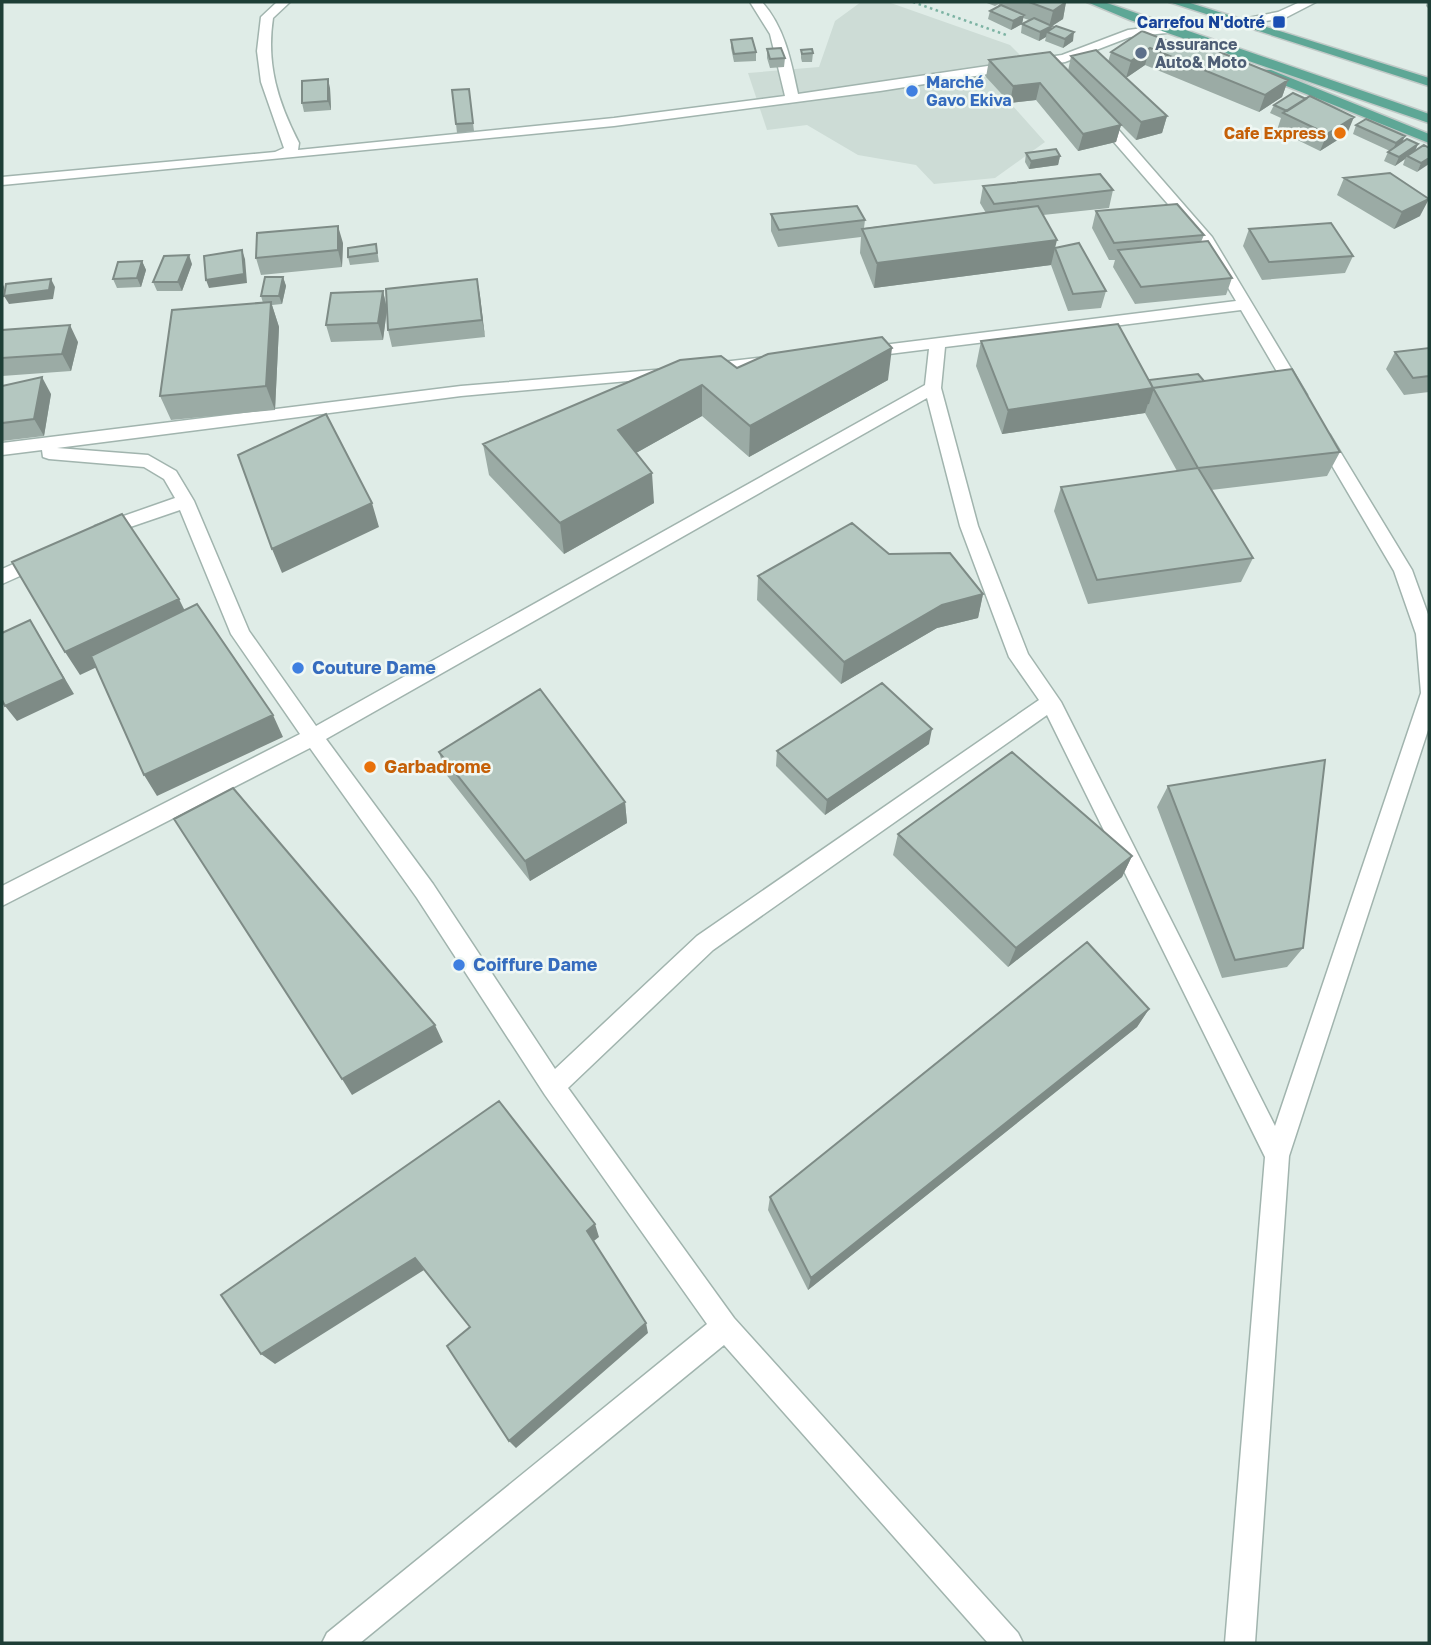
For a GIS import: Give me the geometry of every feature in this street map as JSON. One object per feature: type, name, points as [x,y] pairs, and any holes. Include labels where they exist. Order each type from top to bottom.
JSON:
[{"type":"main road","points":[[1093,2],[1204,43],[1305,72],[1429,119]]},
{"type":"main road","points":[[1175,2],[1429,82]]},
{"type":"main road","points":[[1234,22],[1418,94]]},
{"type":"main road","points":[[1204,43],[1284,81],[1429,139]]},
{"type":"street","points":[[278,156],[291,150],[292,143],[268,93],[265,30],[267,17],[284,2]]},
{"type":"street","points":[[756,2],[767,13],[779,39],[792,98]]},
{"type":"street","points":[[1234,22],[1281,15],[1310,2]]},
{"type":"street","points":[[2,181],[614,122],[1065,58],[1128,34],[1166,29]]},
{"type":"street","points":[[1065,58],[1056,69],[1065,79]]},
{"type":"street","points":[[1092,108],[1146,166],[1207,240],[1403,570],[1426,634],[1429,690]]},
{"type":"street","points":[[855,353],[1245,305]]},
{"type":"street","points":[[937,344],[933,388],[969,526],[1019,657],[1051,702],[1277,1156]]},
{"type":"street","points":[[2,450],[461,391],[786,360]]},
{"type":"street","points":[[2,897],[313,737],[933,388]]},
{"type":"street","points":[[2,450],[148,461],[170,475],[185,501],[241,634],[425,891],[553,1087],[724,1327],[1008,1643]]},
{"type":"street","points":[[90,536],[185,501]]},
{"type":"street","points":[[2,577],[66,547]]},
{"type":"street","points":[[1240,1643],[1277,1156],[1390,822],[1429,696]]},
{"type":"street","points":[[553,1087],[705,943],[1051,702]]},
{"type":"street","points":[[337,1643],[724,1327]]},
{"type":"path","points":[[913,2],[1065,58]]},
{"type":"shaded area","points":[[861,2],[888,2],[1010,45],[1032,67],[987,77],[1045,142],[995,178],[934,184],[916,165],[858,155],[807,125],[767,130],[748,73],[819,67],[835,21]]},
{"type":"building","points":[[1029,2],[1066,2],[1053,11]]},
{"type":"building","points":[[1001,5],[1024,15],[1013,21],[990,11]]},
{"type":"building","points":[[1034,18],[1052,26],[1040,32],[1022,24]]},
{"type":"building","points":[[1056,26],[1074,32],[1065,39],[1047,32]]},
{"type":"building","points":[[1142,31],[1178,45],[1188,39],[1288,80],[1265,95],[1150,48],[1131,61],[1111,52]]},
{"type":"building","points":[[752,38],[756,52],[734,54],[731,40]]},
{"type":"building","points":[[781,48],[785,58],[770,59],[767,49]]},
{"type":"building","points":[[812,49],[813,53],[802,54],[801,50]]},
{"type":"building","points":[[1096,50],[1167,116],[1141,122],[1071,56]]},
{"type":"building","points":[[1050,52],[1121,125],[1083,134],[1040,83],[1013,86],[989,60]]},
{"type":"building","points":[[328,79],[328,101],[302,103],[302,81]]},
{"type":"building","points":[[469,89],[473,123],[456,124],[452,90]]},
{"type":"building","points":[[1293,93],[1306,99],[1287,111],[1274,105]]},
{"type":"building","points":[[1310,96],[1354,117],[1327,134],[1283,113]]},
{"type":"building","points":[[1366,119],[1405,136],[1396,143],[1356,125]]},
{"type":"building","points":[[1407,139],[1418,144],[1399,157],[1388,152]]},
{"type":"building","points":[[1424,145],[1429,148],[1429,158],[1421,163],[1407,156]]},
{"type":"building","points":[[1056,149],[1060,156],[1031,161],[1026,153]]},
{"type":"building","points":[[1390,173],[1429,199],[1402,212],[1344,178]]},
{"type":"building","points":[[1100,174],[1113,190],[994,204],[983,186]]},
{"type":"building","points":[[1177,204],[1204,235],[1114,243],[1096,211]]},
{"type":"building","points":[[857,206],[865,220],[779,230],[771,214]]},
{"type":"building","points":[[1038,206],[1057,240],[877,263],[862,229]]},
{"type":"building","points":[[1331,223],[1353,256],[1269,262],[1249,229]]},
{"type":"building","points":[[338,226],[338,250],[256,258],[257,233]]},
{"type":"building","points":[[1208,241],[1232,278],[1141,287],[1118,250]]},
{"type":"building","points":[[1079,243],[1106,291],[1073,294],[1055,248]]},
{"type":"building","points":[[376,244],[377,253],[348,257],[348,248]]},
{"type":"building","points":[[242,250],[244,274],[206,280],[204,256]]},
{"type":"building","points":[[189,255],[178,282],[153,282],[164,256]]},
{"type":"building","points":[[142,261],[137,278],[113,279],[118,262]]},
{"type":"building","points":[[265,277],[283,277],[279,296],[261,296]]},
{"type":"building","points":[[51,279],[49,290],[4,296],[6,284]]},
{"type":"building","points":[[477,279],[482,320],[388,330],[386,289]]},
{"type":"building","points":[[383,291],[378,323],[326,325],[331,293]]},
{"type":"building","points":[[271,302],[266,386],[160,396],[172,310]]},
{"type":"building","points":[[1118,324],[1153,388],[1008,410],[981,341]]},
{"type":"building","points":[[70,325],[62,354],[2,358],[2,330]]},
{"type":"building","points":[[882,337],[892,348],[750,426],[702,385],[618,430],[652,473],[560,523],[483,444],[680,360],[721,356],[737,368],[768,354]]},
{"type":"building","points":[[1429,348],[1429,376],[1413,378],[1395,352]]},
{"type":"building","points":[[1292,369],[1340,452],[1198,468],[1153,388]]},
{"type":"building","points":[[1198,374],[1204,381],[1153,388],[1149,380]]},
{"type":"building","points":[[42,377],[34,419],[2,423],[2,386]]},
{"type":"building","points":[[326,414],[372,503],[272,549],[238,455]]},
{"type":"building","points":[[1198,468],[1253,558],[1097,580],[1061,487]]},
{"type":"building","points":[[122,514],[179,599],[65,652],[12,562]]},
{"type":"building","points":[[852,523],[889,554],[950,553],[983,594],[942,605],[844,662],[758,576]]},
{"type":"building","points":[[197,604],[273,715],[144,775],[91,656]]},
{"type":"building","points":[[30,620],[64,679],[5,706],[2,700],[2,633]]},
{"type":"building","points":[[882,683],[932,729],[827,800],[777,751]]},
{"type":"building","points":[[540,689],[625,802],[525,861],[439,752]]},
{"type":"building","points":[[1012,752],[1132,856],[1016,948],[898,834]]},
{"type":"building","points":[[1325,760],[1303,948],[1235,960],[1168,786]]},
{"type":"building","points":[[233,788],[435,1025],[342,1079],[174,819]]},
{"type":"building","points":[[1087,942],[1149,1009],[811,1278],[770,1197]]},
{"type":"building","points":[[499,1101],[595,1224],[587,1231],[646,1323],[509,1441],[447,1346],[470,1327],[415,1258],[261,1354],[221,1295]]},
{"type":"place","name":"Carrefou N'dotré","points":[[1279,22]]},
{"type":"place","name":"Assurance Auto& Moto","points":[[1141,53]]},
{"type":"place","name":"Marché Gavo Ekiva","points":[[912,91]]},
{"type":"place","name":"Cafe Express","points":[[1340,133]]},
{"type":"place","name":"Couture Dame","points":[[298,668]]},
{"type":"place","name":"Garbadrome","points":[[370,767]]},
{"type":"place","name":"Coiffure Dame","points":[[459,965]]}]
